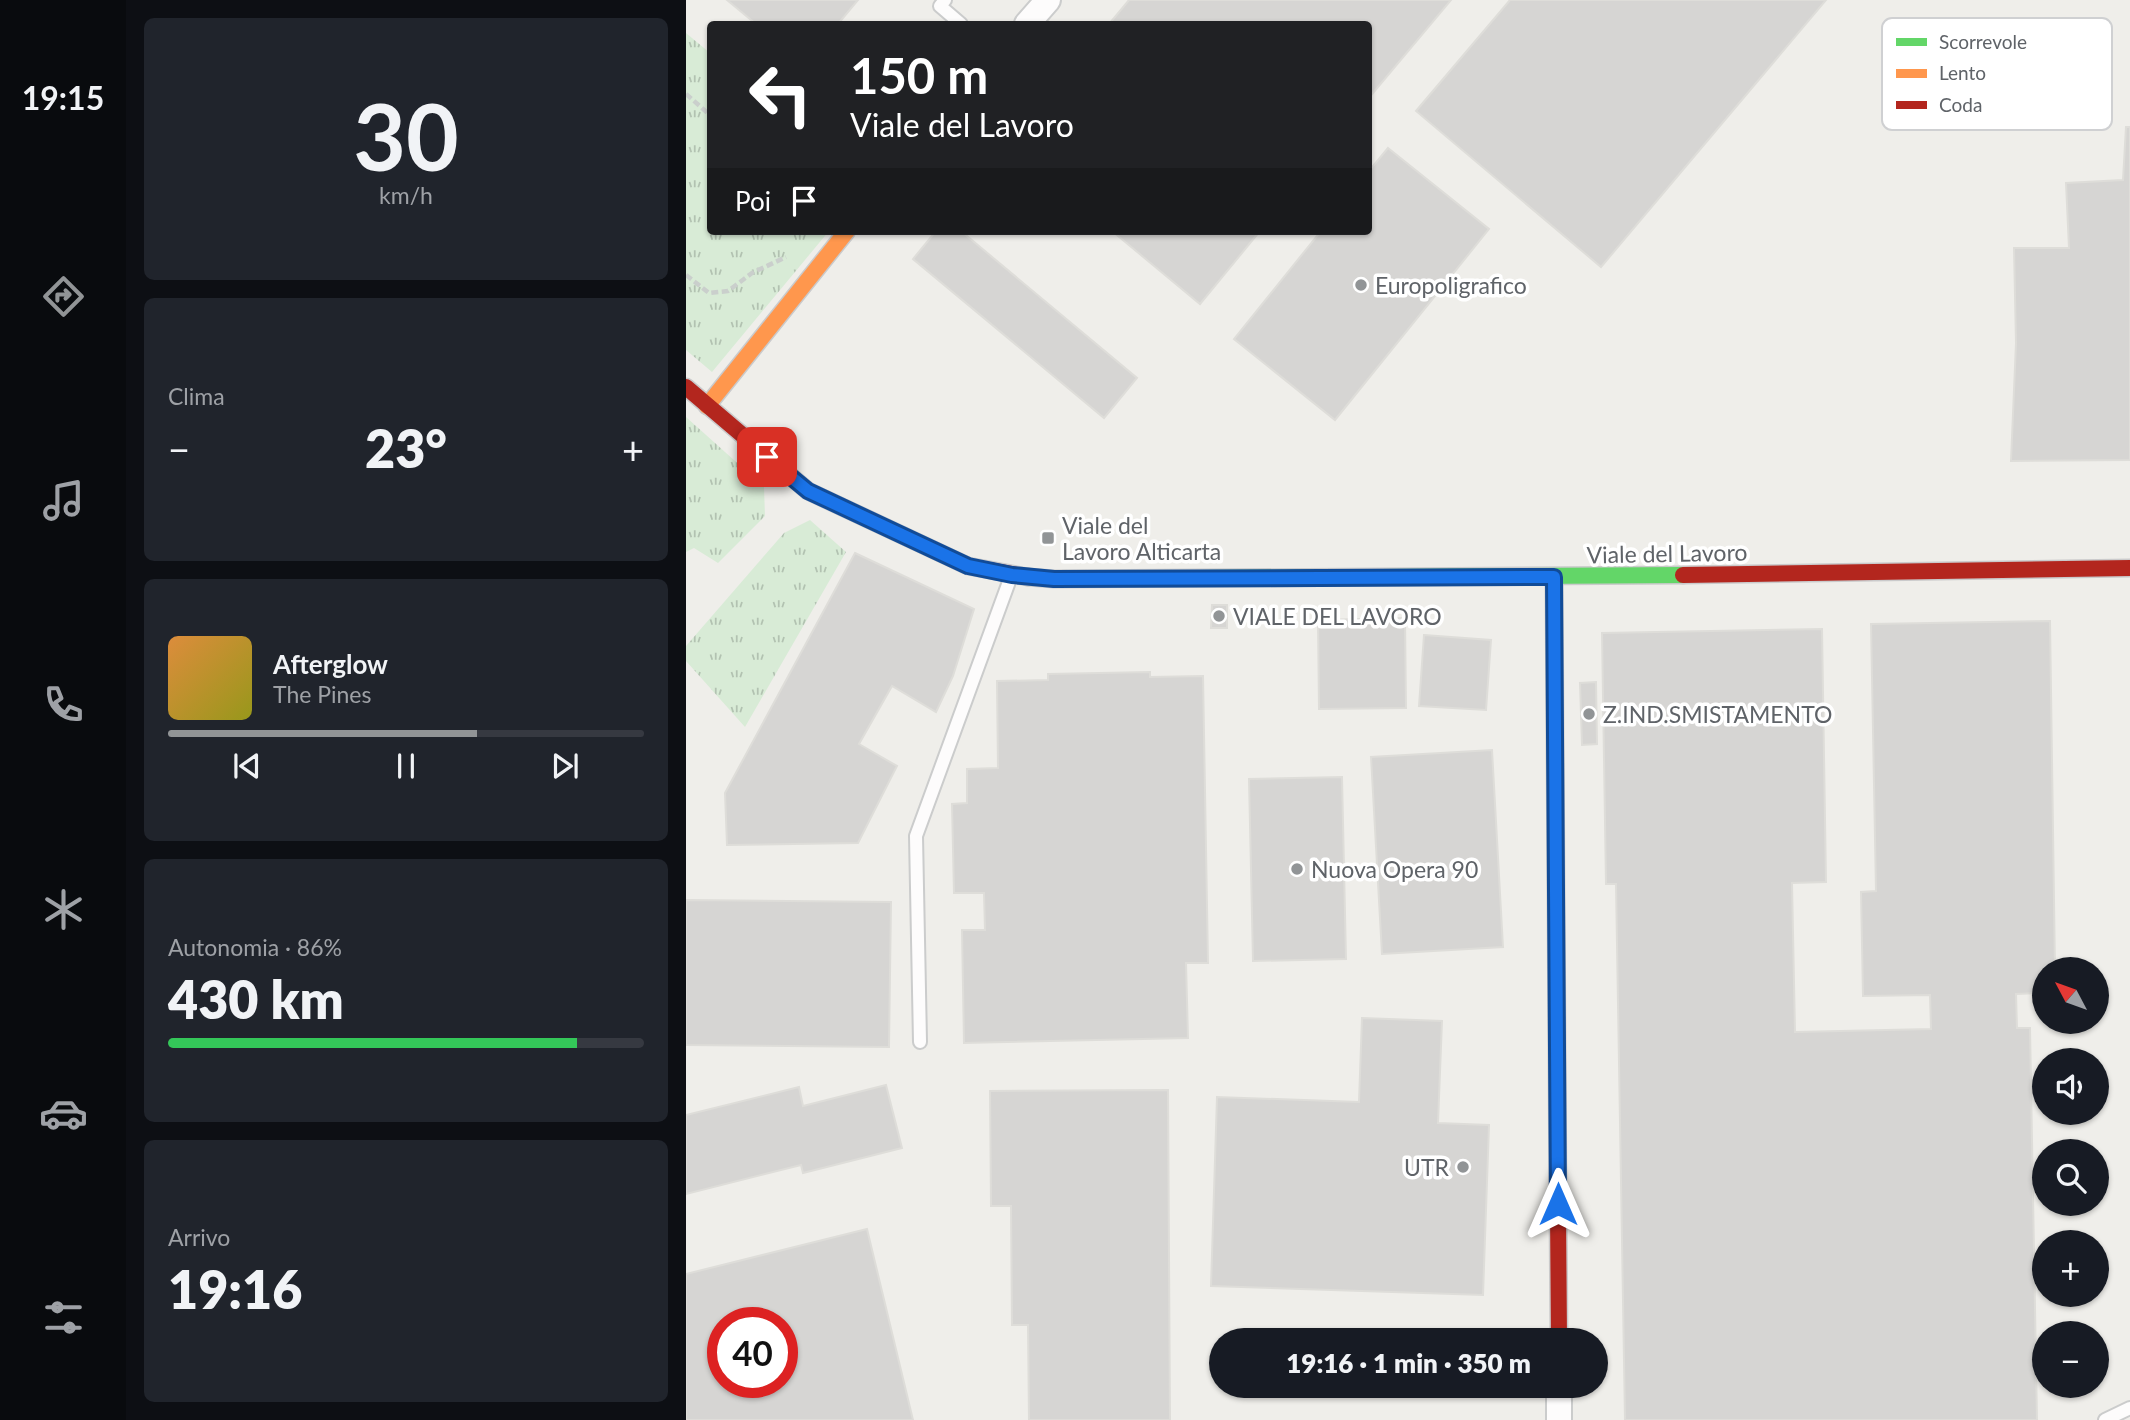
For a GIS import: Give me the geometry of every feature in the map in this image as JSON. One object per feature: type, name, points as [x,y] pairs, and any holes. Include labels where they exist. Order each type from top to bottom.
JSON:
[{"type":"main road","points":[[707,406],[845,235]]},
{"type":"main road","name":"Viale del Lavoro","points":[[686,387],[808,491],[968,566],[1012,575],[1054,579],[1554,577],[2130,568]]},
{"type":"main road","points":[[1554,577],[1559,1328]]},
{"type":"street","points":[[1030,21],[1048,0]]},
{"type":"street","points":[[1559,1398],[1559,1420]]},
{"type":"lane","points":[[945,0],[940,6],[958,21]]},
{"type":"lane","points":[[920,1042],[916,835],[1012,575]]},
{"type":"lane","points":[[2105,1420],[2130,1408]]},
{"type":"path","points":[[686,94],[707,112]]},
{"type":"path","points":[[686,275],[709,293],[728,291],[752,273],[795,253]]},
{"type":"green space","points":[[686,33],[707,50],[707,235],[826,235],[712,372],[686,350]]},
{"type":"green space","points":[[686,417],[764,487],[765,516],[718,563],[694,548],[686,552]]},
{"type":"green space","points":[[810,520],[846,552],[745,727],[686,661],[686,646],[784,533]]},
{"type":"building","points":[[727,0],[858,0],[840,21],[752,21]]},
{"type":"building","points":[[1129,0],[1451,0],[1372,94],[1372,21],[1112,21]]},
{"type":"building","points":[[1510,0],[1826,0],[1601,267],[1416,111]]},
{"type":"building","points":[[2126,127],[2130,127],[2130,460],[2011,461],[2016,343],[2014,248],[2069,248],[2066,183],[2123,180]]},
{"type":"building","name":"Europoligrafico","points":[[1388,148],[1489,229],[1335,420],[1234,339],[1318,235],[1372,235],[1372,167]]},
{"type":"building","points":[[933,235],[966,235],[1137,378],[1104,418],[913,259]]},
{"type":"building","points":[[1117,235],[1257,235],[1200,304]]},
{"type":"building","points":[[855,553],[974,609],[953,676],[936,712],[892,686],[859,744],[897,766],[858,843],[727,845],[725,793]]},
{"type":"building","name":"VIALE DEL LAVORO","points":[[1212,605],[1227,605],[1227,628],[1211,628]]},
{"type":"building","points":[[1405,618],[1406,708],[1319,709],[1318,620]]},
{"type":"building","points":[[2050,621],[2055,957],[2032,957],[2032,993],[2016,994],[2017,1028],[2030,1028],[2034,1230],[2032,1307],[2035,1307],[2035,1321],[2032,1321],[2032,1398],[2037,1398],[2037,1420],[1625,1420],[1616,884],[1606,884],[1602,633],[1822,629],[1826,882],[1792,883],[1795,1032],[1931,1029],[1930,995],[1863,996],[1861,892],[1876,891],[1871,624]]},
{"type":"building","points":[[1424,635],[1491,640],[1486,710],[1419,706]]},
{"type":"building","points":[[1150,672],[1150,677],[1203,676],[1208,963],[1186,963],[1188,1038],[964,1043],[962,930],[985,930],[984,893],[954,893],[952,804],[967,803],[967,769],[998,768],[997,681],[1048,680],[1048,674]]},
{"type":"building","name":"Z.IND.SMISTAMENTO","points":[[1596,682],[1597,744],[1582,745],[1580,683]]},
{"type":"building","points":[[1492,750],[1503,947],[1382,954],[1371,757]]},
{"type":"building","name":"Nuova Opera 90","points":[[1342,777],[1346,959],[1253,961],[1249,779]]},
{"type":"building","points":[[686,900],[891,902],[889,1047],[686,1045]]},
{"type":"building","points":[[1362,1018],[1442,1021],[1438,1123],[1489,1125],[1483,1295],[1211,1286],[1217,1097],[1359,1102]]},
{"type":"building","points":[[886,1085],[902,1148],[803,1173],[801,1165],[686,1194],[686,1115],[799,1087],[803,1106]]},
{"type":"building","points":[[1168,1090],[1170,1420],[1029,1420],[1028,1325],[1012,1325],[1011,1206],[991,1206],[990,1091]]},
{"type":"building","points":[[867,1229],[913,1420],[686,1420],[686,1274]]},
{"type":"traffic: fast","points":[[1028,577],[1683,575]]},
{"type":"traffic: fast","points":[[1554,577],[1558,1210]]},
{"type":"traffic: slow","points":[[707,406],[844,235]]},
{"type":"traffic: jam","points":[[686,387],[808,491],[968,566],[1028,577]]},
{"type":"traffic: jam","points":[[1683,575],[2130,568]]},
{"type":"traffic: jam","points":[[1558,1210],[1559,1328]]},
{"type":"place","name":"Europoligrafico","points":[[1361,285]]},
{"type":"place","name":"Viale del Lavoro Alticarta","points":[[1048,538]]},
{"type":"place","name":"VIALE DEL LAVORO","points":[[1219,616]]},
{"type":"place","name":"Z.IND.SMISTAMENTO","points":[[1589,714]]},
{"type":"place","name":"Nuova Opera 90","points":[[1297,869]]},
{"type":"place","name":"UTR","points":[[1463,1167]]},
{"type":"route","points":[[767,457],[808,491],[848,511],[968,566],[1012,575],[1054,579],[1554,577],[1558,1204]]}]
